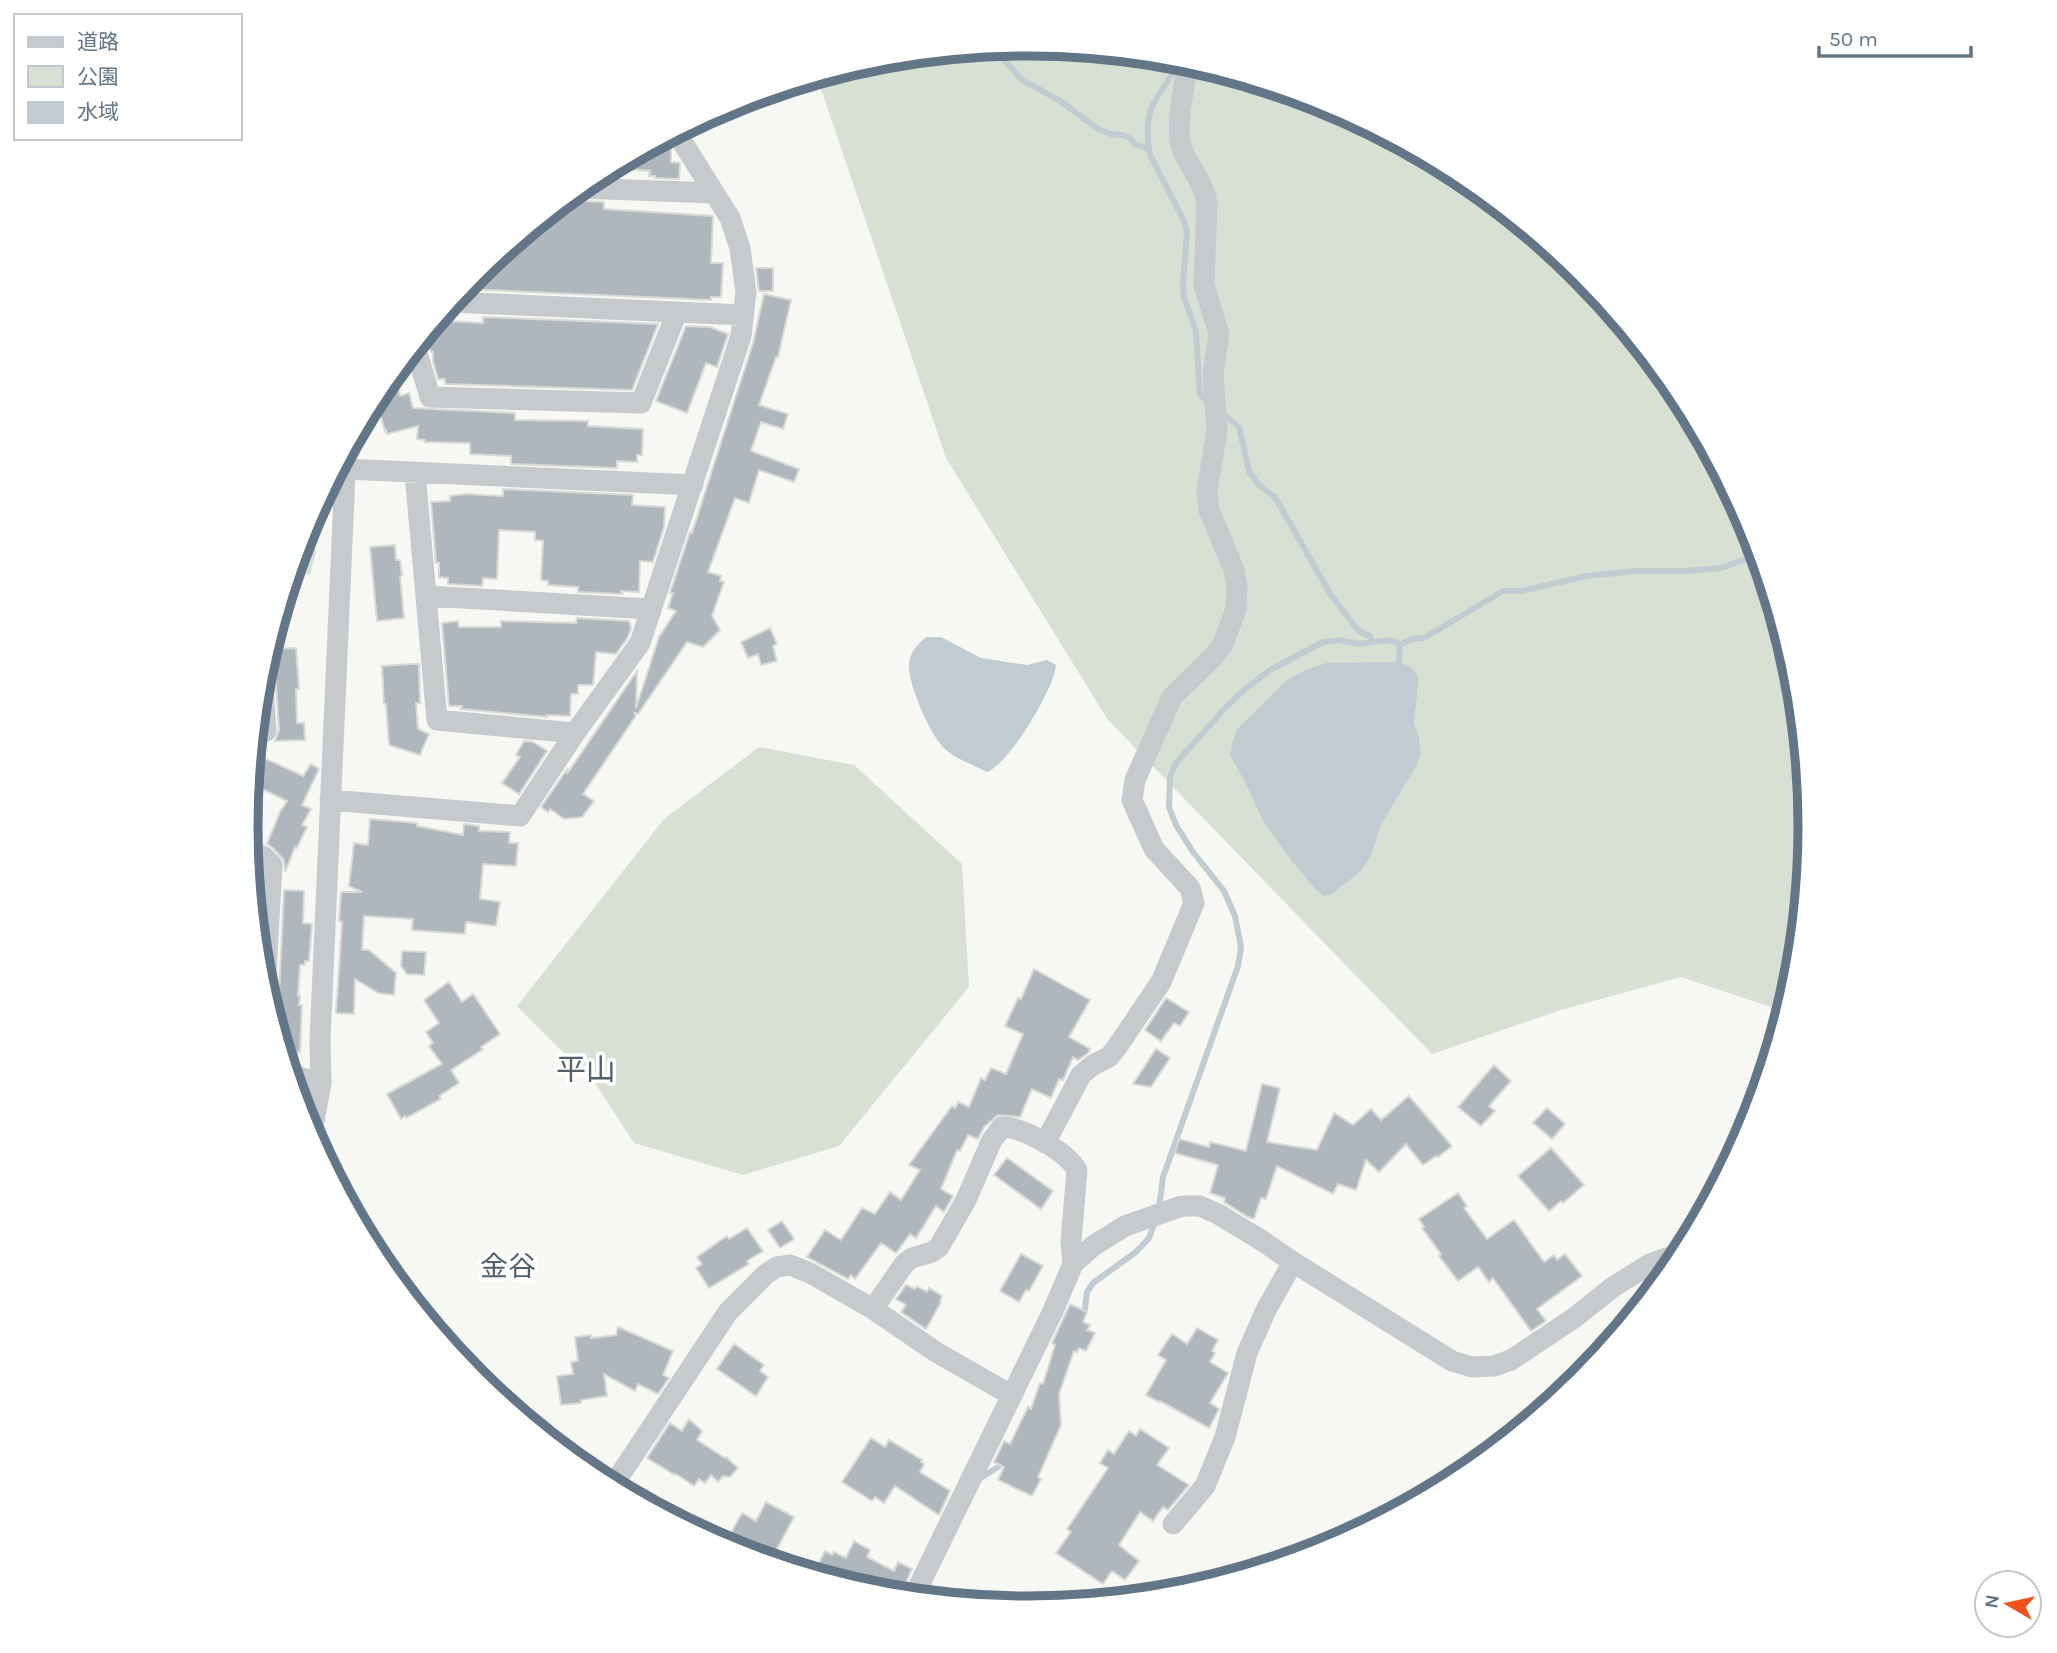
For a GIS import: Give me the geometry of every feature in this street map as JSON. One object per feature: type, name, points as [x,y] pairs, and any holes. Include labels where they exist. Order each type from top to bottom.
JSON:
[{"type":"street","points":[[1045,1143],[1081,1075],[1109,1057],[1161,982],[1194,903],[1190,888],[1154,849],[1132,800],[1135,780],[1172,697],[1223,644],[1236,609],[1234,570],[1209,510],[1207,491],[1217,431],[1213,373],[1219,334],[1204,285],[1207,204],[1205,192],[1181,147],[1179,130],[1186,73]]},
{"type":"street","points":[[330,800],[520,816],[575,733],[640,643],[741,336],[746,292],[740,248],[730,218],[680,139]]},
{"type":"street","points":[[596,189],[714,194]]},
{"type":"street","points":[[464,303],[743,315]]},
{"type":"street","points":[[418,356],[430,397],[640,403],[677,312]]},
{"type":"street","points":[[350,461],[415,473],[693,485]]},
{"type":"street","points":[[315,1116],[321,1083],[320,1041],[346,470]]},
{"type":"street","points":[[415,473],[437,720],[575,733]]},
{"type":"street","points":[[426,596],[650,608]]},
{"type":"street","points":[[259,855],[272,865],[265,927]]},
{"type":"street","points":[[300,1077],[321,1083]]},
{"type":"street","points":[[873,1310],[905,1263],[939,1247],[966,1200],[992,1140],[1002,1127],[1013,1127],[1045,1143],[1072,1162],[1077,1170],[1071,1242],[1073,1264]]},
{"type":"street","points":[[918,1588],[1073,1264],[1093,1246],[1125,1226],[1182,1206],[1200,1206],[1218,1214],[1452,1361],[1472,1367],[1494,1366],[1511,1360],[1640,1270],[1667,1258]]},
{"type":"street","points":[[1173,1524],[1205,1486],[1225,1437],[1247,1353],[1266,1310],[1293,1262]]},
{"type":"street","points":[[618,1478],[729,1312],[776,1267],[790,1265],[810,1273],[873,1310],[936,1352],[1011,1395]]},
{"type":"green space","points":[[1028,56],[1129,63],[1228,82],[1276,97],[1369,135],[1457,186],[1537,247],[1608,318],[1640,357],[1696,441],[1740,532],[1773,627],[1784,676],[1797,776],[1797,877],[1792,927],[1777,1009],[1681,977],[1561,1010],[1432,1054],[1108,720],[946,458],[820,85],[878,71],[978,58]],"holes":[[[1418,676],[1414,724],[1419,736],[1421,754],[1417,765],[1381,825],[1371,856],[1360,872],[1331,895],[1247,786],[1230,756],[1237,729],[1287,680]]]},
{"type":"green space","points":[[313,543],[316,552],[310,575],[301,573]]},
{"type":"green space","points":[[759,747],[854,765],[962,864],[969,987],[839,1146],[743,1175],[634,1143],[597,1086],[517,1006],[664,819]]},
{"type":"water","points":[[926,637],[941,637],[981,658],[1027,665],[1047,660],[1056,665],[1048,691],[1029,724],[1007,755],[987,772],[948,752],[932,732],[921,709],[912,684],[909,664],[914,649]]},
{"type":"water","points":[[1400,662],[1411,667],[1418,676],[1414,724],[1419,736],[1421,754],[1381,825],[1371,856],[1360,872],[1331,895],[1323,896],[1291,860],[1262,819],[1230,756],[1232,744],[1237,729],[1287,680],[1307,669],[1327,663]]},
{"type":"building","points":[[669,145],[671,162],[680,163],[679,179],[655,178],[649,176],[650,171],[627,169]]},
{"type":"building","points":[[579,201],[604,202],[604,209],[713,216],[711,263],[723,263],[721,297],[711,297],[711,300],[477,290],[520,247]]},
{"type":"building","points":[[756,268],[773,268],[773,291],[759,291]]},
{"type":"building","points":[[764,294],[791,300],[778,357],[759,405],[788,414],[783,429],[761,422],[751,451],[799,469],[794,482],[759,470],[749,503],[735,498],[708,572],[721,576],[720,581],[724,582],[712,616],[720,630],[703,647],[687,642],[638,714],[635,713],[635,717],[583,794],[594,801],[582,817],[564,819],[550,809],[548,812],[541,807],[568,768],[567,774],[637,671],[636,708],[659,637],[676,611],[668,608],[673,593],[670,593],[753,343]]},
{"type":"building","points":[[483,317],[658,324],[632,390],[445,384],[445,379],[438,379],[427,345],[448,319],[483,323]]},
{"type":"building","points":[[686,326],[710,327],[728,334],[717,367],[706,363],[687,413],[656,401]]},
{"type":"building","points":[[397,385],[400,396],[409,393],[413,408],[515,413],[515,420],[588,421],[588,426],[643,429],[642,455],[637,455],[637,462],[617,461],[617,468],[511,464],[511,456],[470,454],[470,443],[425,442],[417,439],[418,426],[387,434],[379,412]]},
{"type":"building","points":[[503,489],[633,495],[632,505],[665,507],[664,527],[653,562],[640,561],[639,592],[578,592],[578,587],[548,585],[548,581],[541,580],[543,541],[535,540],[535,532],[499,530],[497,579],[483,578],[482,586],[448,584],[448,578],[439,577],[439,563],[436,563],[431,502],[450,501],[450,496],[466,494],[503,496]]},
{"type":"building","points":[[395,545],[396,560],[400,560],[402,575],[404,618],[377,621],[370,547]]},
{"type":"building","points":[[577,618],[629,621],[631,628],[616,654],[596,652],[593,685],[578,685],[578,694],[571,694],[570,716],[547,717],[449,706],[442,623],[458,621],[459,627],[501,627],[501,621],[576,623]]},
{"type":"building","points":[[770,628],[777,644],[773,646],[777,661],[761,665],[758,654],[748,658],[741,642]]},
{"type":"building","points":[[296,648],[299,689],[296,689],[297,723],[304,723],[305,740],[275,741],[279,730],[275,669],[279,649]]},
{"type":"building","points":[[419,664],[420,703],[416,703],[418,729],[429,734],[420,755],[389,745],[382,666]]},
{"type":"building","points":[[524,741],[533,742],[547,751],[519,794],[502,783],[520,757],[516,755]]},
{"type":"building","points":[[262,757],[303,776],[311,764],[319,769],[302,805],[311,809],[302,825],[307,827],[285,872],[284,860],[267,844],[287,801],[260,788]]},
{"type":"building","points":[[370,819],[417,823],[417,826],[463,835],[464,824],[479,826],[479,831],[510,832],[509,843],[518,843],[516,866],[483,864],[480,899],[500,902],[496,926],[466,922],[465,934],[412,930],[413,919],[364,916],[362,950],[369,950],[396,973],[394,995],[378,993],[355,979],[354,1014],[336,1013],[342,922],[339,921],[341,892],[362,892],[349,886],[354,843],[368,845]]},
{"type":"building","points":[[284,890],[304,891],[303,923],[312,924],[309,961],[300,965],[298,996],[299,1005],[302,1005],[300,1052],[297,1052],[297,1056],[293,1056],[284,1026],[279,995]]},
{"type":"building","points":[[402,951],[426,952],[424,975],[407,974],[401,966]]},
{"type":"building","points":[[1034,969],[1090,1000],[1069,1037],[1090,1049],[1088,1053],[1078,1060],[1073,1057],[1051,1098],[1032,1089],[1020,1117],[998,1115],[984,1127],[978,1139],[968,1135],[960,1151],[957,1150],[941,1189],[953,1196],[944,1212],[936,1206],[916,1238],[910,1234],[896,1253],[881,1243],[855,1279],[851,1275],[848,1279],[807,1257],[825,1230],[841,1240],[862,1208],[875,1214],[890,1192],[901,1200],[920,1170],[909,1165],[952,1106],[955,1108],[958,1102],[969,1107],[981,1078],[985,1080],[991,1068],[1006,1074],[1023,1034],[1005,1026]]},
{"type":"building","points":[[449,982],[462,1002],[473,994],[500,1034],[451,1070],[459,1083],[439,1096],[441,1099],[401,1119],[387,1094],[442,1064],[429,1046],[433,1043],[426,1032],[439,1023],[424,1000]]},
{"type":"building","points":[[1166,998],[1189,1012],[1180,1026],[1174,1023],[1161,1041],[1145,1030]]},
{"type":"building","points":[[1156,1049],[1170,1058],[1151,1087],[1133,1084]]},
{"type":"building","points":[[1494,1065],[1511,1081],[1489,1106],[1495,1111],[1481,1126],[1458,1107]]},
{"type":"building","points":[[1262,1084],[1280,1088],[1267,1142],[1317,1150],[1334,1113],[1353,1125],[1371,1109],[1381,1120],[1409,1096],[1452,1146],[1423,1165],[1406,1144],[1379,1172],[1366,1160],[1356,1190],[1338,1184],[1333,1194],[1277,1166],[1266,1199],[1261,1198],[1254,1219],[1224,1202],[1225,1198],[1210,1193],[1218,1165],[1175,1153],[1179,1139],[1209,1147],[1210,1142],[1246,1151]]},
{"type":"building","points":[[1547,1108],[1565,1124],[1552,1139],[1533,1123]]},
{"type":"building","points":[[1551,1148],[1584,1185],[1549,1211],[1518,1176]]},
{"type":"building","points":[[1007,1158],[1053,1191],[1041,1209],[994,1175]]},
{"type":"building","points":[[1458,1193],[1467,1206],[1464,1208],[1487,1239],[1514,1220],[1544,1262],[1554,1255],[1557,1260],[1565,1254],[1582,1276],[1537,1309],[1546,1321],[1531,1331],[1493,1278],[1489,1282],[1478,1267],[1458,1281],[1422,1228],[1424,1227],[1419,1219]]},
{"type":"building","points":[[782,1221],[794,1239],[780,1248],[768,1230]]},
{"type":"building","points":[[747,1228],[763,1251],[747,1261],[749,1264],[709,1288],[696,1268],[702,1264],[697,1257],[727,1236],[729,1239]]},
{"type":"building","points":[[1021,1254],[1043,1266],[1029,1291],[1026,1290],[1019,1302],[1000,1291]]},
{"type":"building","points":[[906,1285],[915,1289],[917,1286],[927,1292],[929,1288],[942,1296],[926,1329],[901,1312],[906,1305],[896,1299]]},
{"type":"building","points":[[1070,1304],[1087,1312],[1083,1322],[1090,1325],[1087,1330],[1095,1333],[1086,1351],[1079,1348],[1077,1352],[1074,1351],[1059,1394],[1061,1425],[1032,1496],[998,1480],[1004,1467],[994,1462],[1004,1441],[1010,1444],[1028,1407],[1031,1409],[1040,1383],[1043,1384],[1055,1345],[1052,1343]]},
{"type":"building","points":[[618,1327],[673,1351],[663,1375],[669,1378],[658,1394],[638,1384],[635,1391],[604,1374],[607,1396],[561,1405],[557,1376],[573,1374],[571,1362],[578,1361],[575,1337],[616,1335]]},
{"type":"building","points":[[1197,1328],[1218,1340],[1210,1362],[1228,1373],[1210,1403],[1219,1409],[1209,1428],[1146,1395],[1166,1360],[1158,1355],[1172,1334],[1187,1344]]},
{"type":"building","points":[[734,1344],[764,1365],[760,1371],[768,1377],[756,1396],[717,1369]]},
{"type":"building","points":[[689,1419],[702,1431],[697,1440],[726,1457],[738,1468],[730,1477],[723,1476],[718,1482],[711,1475],[705,1483],[699,1479],[694,1486],[647,1458],[670,1423],[682,1431]]},
{"type":"building","points":[[1140,1429],[1169,1448],[1157,1465],[1189,1485],[1168,1510],[1163,1507],[1153,1521],[1140,1512],[1119,1545],[1139,1561],[1125,1580],[1112,1571],[1103,1584],[1056,1553],[1071,1532],[1067,1529],[1108,1468],[1100,1463],[1108,1450],[1114,1454],[1129,1431],[1136,1436]]},
{"type":"building","points":[[871,1438],[885,1447],[889,1440],[922,1460],[924,1464],[920,1472],[950,1491],[939,1515],[895,1486],[884,1503],[875,1497],[872,1501],[842,1482]]},
{"type":"building","points":[[766,1502],[794,1517],[775,1554],[729,1536],[742,1513],[756,1521]]},
{"type":"building","points":[[854,1541],[870,1550],[867,1557],[894,1571],[898,1562],[912,1569],[904,1586],[817,1567],[825,1551],[846,1558]]},
{"type":"waterway","points":[[1002,57],[1022,80],[1059,100],[1098,129],[1122,135],[1136,145],[1149,149]]},
{"type":"waterway","points":[[1173,70],[1150,112],[1148,141],[1150,155],[1187,231],[1184,297],[1196,332],[1200,394],[1211,405]]},
{"type":"waterway","points":[[1222,413],[1239,427],[1249,471],[1259,485],[1275,497],[1332,597],[1360,632],[1370,636],[1372,642],[1390,641],[1400,645],[1398,668]]},
{"type":"waterway","points":[[1400,645],[1412,639],[1424,638],[1503,591],[1521,591],[1587,576],[1635,571],[1721,568],[1749,556]]},
{"type":"waterway","points":[[1159,1209],[1163,1177],[1238,966],[1241,947],[1235,916],[1224,891],[1193,852],[1176,825],[1169,807],[1170,777],[1176,763],[1226,707],[1270,670],[1323,642],[1372,642]]},
{"type":"waterway","points":[[1085,1309],[1087,1292],[1093,1283],[1136,1252],[1149,1238],[1155,1222]]},
{"type":"waterway","points":[[979,1479],[998,1467]]},
{"type":"district","name":"平山","points":[[586,1070]]},
{"type":"district","name":"金谷","points":[[508,1266]]}]
